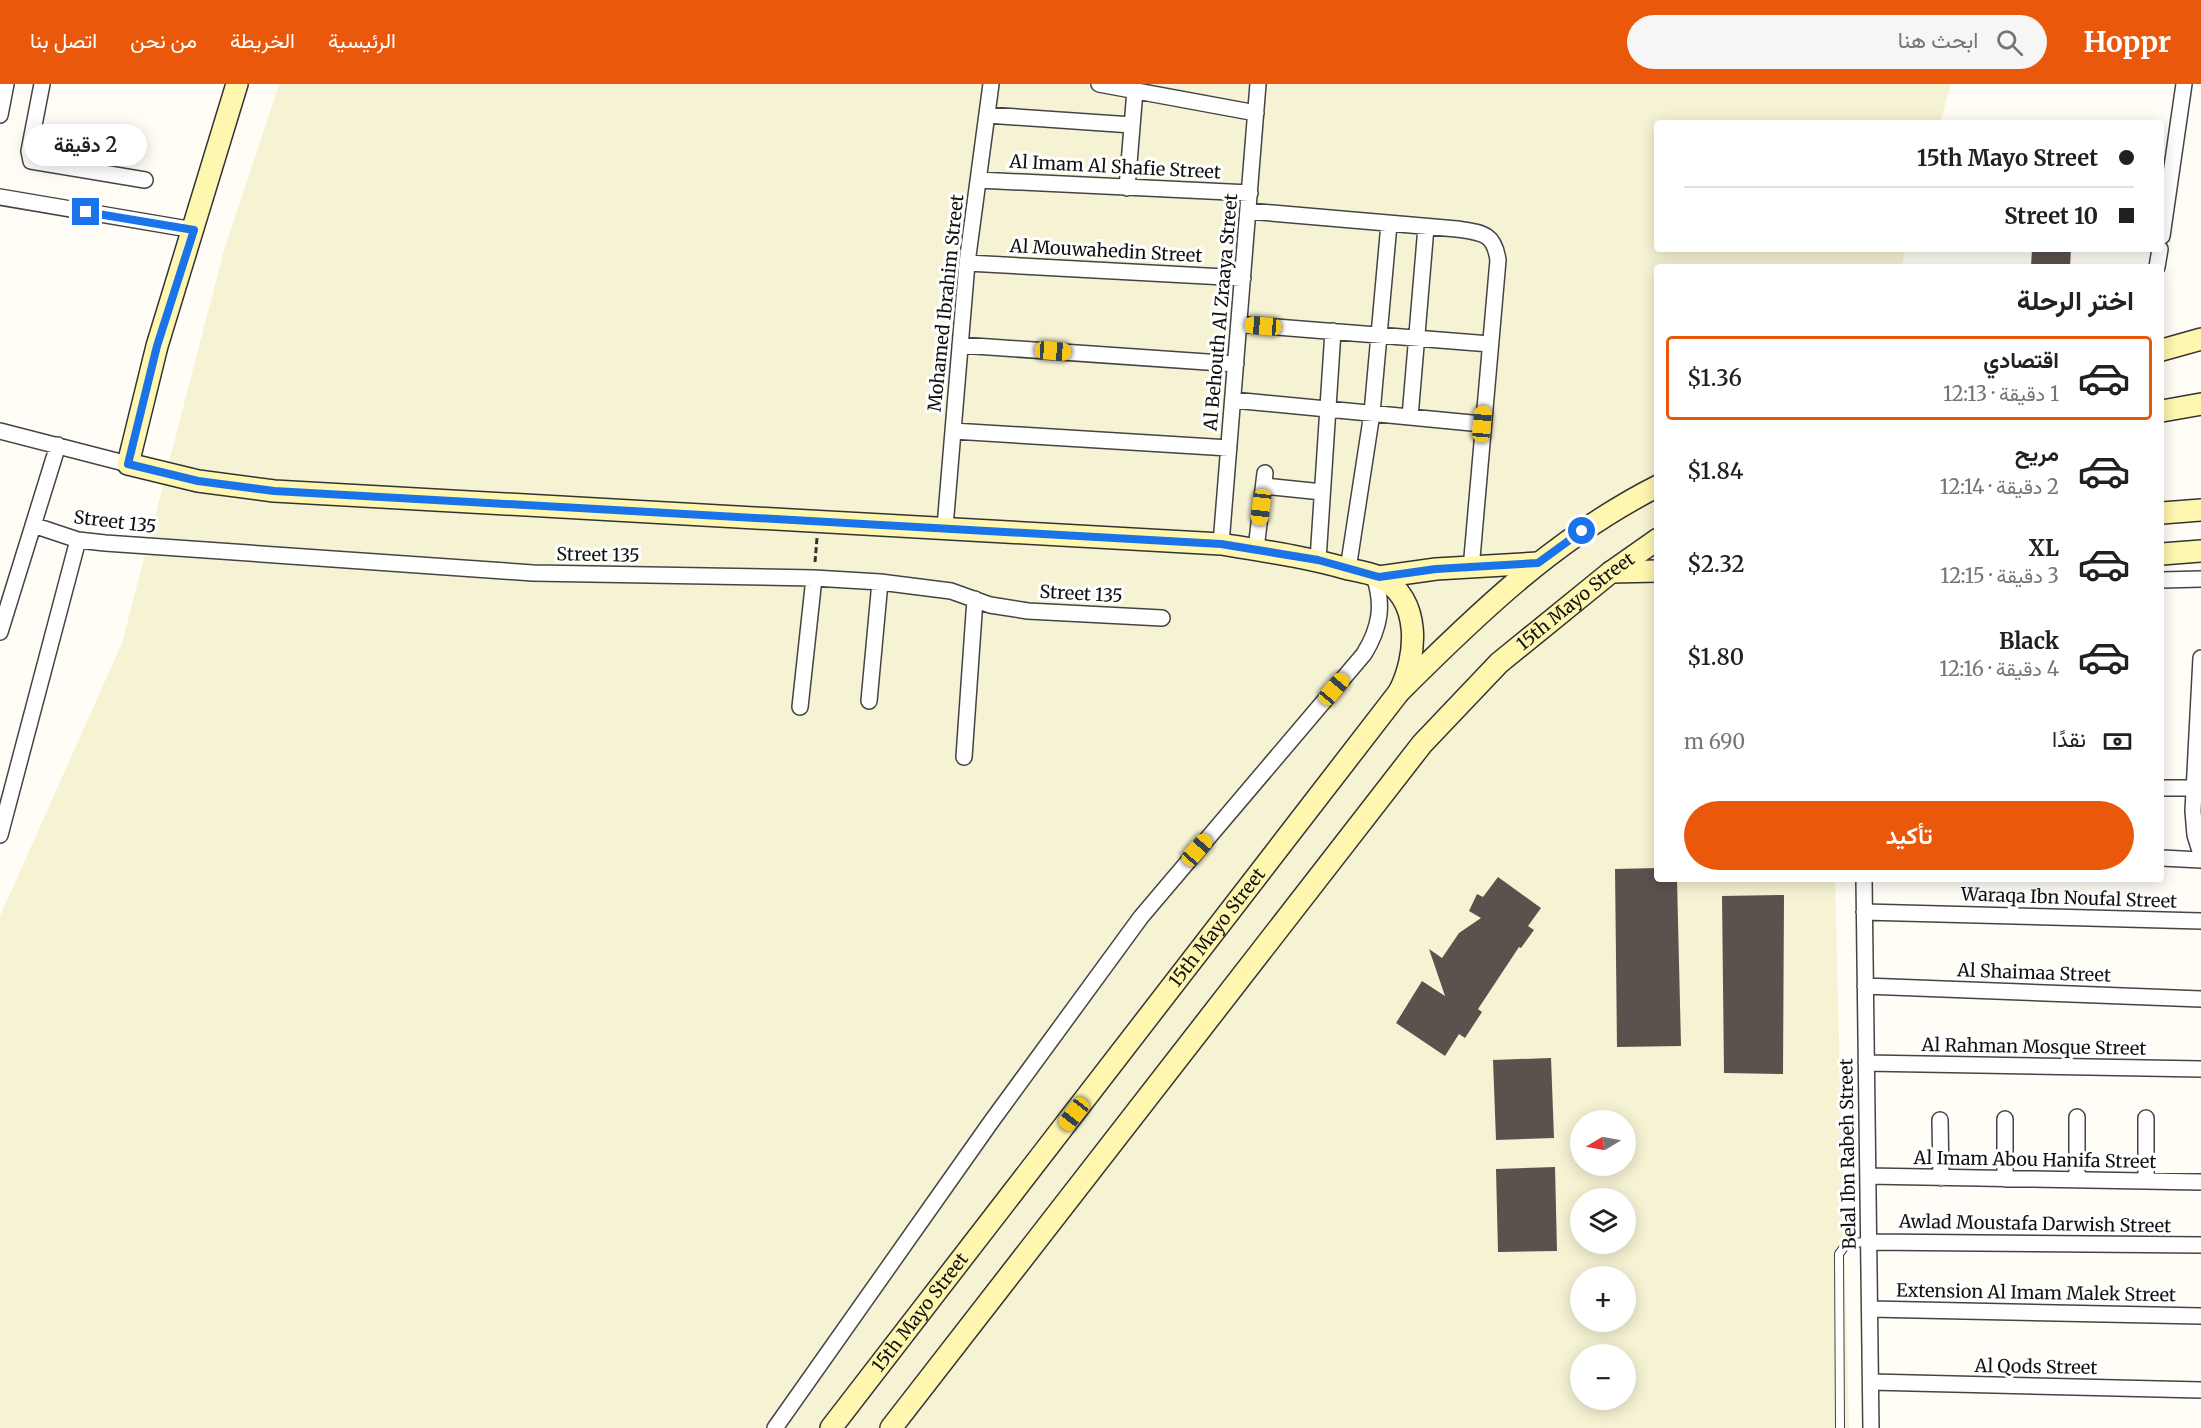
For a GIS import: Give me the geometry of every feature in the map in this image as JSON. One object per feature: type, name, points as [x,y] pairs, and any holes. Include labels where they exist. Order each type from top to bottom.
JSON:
[{"type":"main road","points":[[237,84],[154,356],[128,464],[198,481],[274,491],[1221,544],[1318,560],[1377,577],[1402,599],[1413,630],[1412,662],[1399,692]]},
{"type":"main road","points":[[2164,349],[2201,339]]},
{"type":"main road","points":[[2164,411],[2201,404]]},
{"type":"main road","name":"15th Mayo Street","points":[[831,1428],[1399,692],[1474,616],[1563,543],[1654,488]]},
{"type":"main road","points":[[2164,513],[2201,510]]},
{"type":"main road","name":"15th Mayo Street","points":[[891,1428],[1422,744],[1499,663],[1611,572],[1654,542]]},
{"type":"main road","points":[[2164,554],[2201,551]]},
{"type":"main road","points":[[1377,577],[1436,569],[1471,569],[1538,563]]},
{"type":"main road","points":[[1611,572],[1654,571]]},
{"type":"street","points":[[0,116],[6,84]]},
{"type":"street","points":[[42,84],[29,151],[31,161],[145,180]]},
{"type":"street","name":"Mohamed Ibrahim Street","points":[[945,527],[967,263],[991,84]]},
{"type":"street","points":[[1099,84],[1256,112]]},
{"type":"street","name":"Al Behouth Al Zraaya Street","points":[[1221,544],[1258,84]]},
{"type":"street","points":[[2164,222],[2184,84]]},
{"type":"street","points":[[1127,188],[1135,90]]},
{"type":"street","points":[[987,115],[1132,125]]},
{"type":"street","name":"Al Imam Al Shafie Street","points":[[978,180],[1250,194]]},
{"type":"street","points":[[0,197],[194,230]]},
{"type":"street","points":[[1248,211],[1475,232],[1488,236],[1495,244],[1498,261],[1471,569]]},
{"type":"street","points":[[1348,568],[1372,413],[1389,224]]},
{"type":"street","points":[[1410,417],[1426,227]]},
{"type":"street","name":"Al Mouwahedin Street","points":[[967,263],[1243,278]]},
{"type":"street","points":[[1239,324],[1490,344]]},
{"type":"street","points":[[1318,560],[1333,331]]},
{"type":"street","points":[[960,345],[1236,364]]},
{"type":"street","points":[[1233,400],[1482,424]]},
{"type":"street","points":[[0,431],[128,464]]},
{"type":"street","points":[[953,431],[1229,448]]},
{"type":"street","points":[[0,632],[40,528],[58,445]]},
{"type":"street","points":[[1256,549],[1264,479],[1322,492]]},
{"type":"street","name":"Street 135","points":[[40,528],[71,538],[495,571],[880,582],[951,591],[1008,609],[1162,618]]},
{"type":"street","points":[[0,835],[71,538]]},
{"type":"street","points":[[775,1428],[991,1122],[1141,917],[1364,654],[1377,630],[1380,616],[1377,577]]},
{"type":"street","points":[[800,707],[814,579]]},
{"type":"street","points":[[2164,580],[2201,579]]},
{"type":"street","points":[[869,701],[880,582]]},
{"type":"street","points":[[964,756],[975,599]]},
{"type":"street","points":[[2201,658],[2195,835],[2201,854]]},
{"type":"street","points":[[2164,788],[2196,790]]},
{"type":"street","points":[[2164,858],[2201,860]]},
{"type":"street","name":"Belal Ibn Rabeh Street","points":[[1864,882],[1871,1428]]},
{"type":"street","name":"Waraqa Ibn Noufal Street","points":[[1864,912],[2201,921]]},
{"type":"street","name":"Al Shaimaa Street","points":[[1865,986],[2201,999]]},
{"type":"street","name":"Al Rahman Mosque Street","points":[[1866,1063],[2201,1069]]},
{"type":"street","points":[[2077,1117],[2077,1180]]},
{"type":"street","points":[[2146,1118],[2146,1181]]},
{"type":"street","points":[[2005,1119],[2006,1179]]},
{"type":"street","points":[[1940,1120],[1941,1178]]},
{"type":"street","name":"Al Imam Abou Hanifa Street","points":[[1868,1176],[2201,1182]]},
{"type":"street","name":"Awlad Moustafa Darwish Street","points":[[1869,1242],[2201,1245]]},
{"type":"street","name":"Extension Al Imam Malek Street","points":[[1870,1309],[2201,1316]]},
{"type":"street","name":"Al Qods Street","points":[[1871,1382],[2201,1390]]},
{"type":"lane","points":[[1840,1428],[1839,1254],[1846,1244],[1869,1242]]},
{"type":"path","points":[[814,579],[819,520]]},
{"type":"shaded area","points":[[279,84],[1951,84],[1941,120],[1654,120],[1654,252],[1905,252],[1902,264],[1654,264],[1654,882],[1835,882],[1849,1428],[0,1428],[0,916],[122,643],[223,254]]},
{"type":"building","points":[[2032,252],[2071,252],[2070,264],[2031,264]]},
{"type":"building","points":[[1654,868],[1654,882],[1677,882],[1681,1046],[1617,1047],[1615,869]]},
{"type":"building","points":[[1498,877],[1541,908],[1528,926],[1534,930],[1521,948],[1519,947],[1478,1009],[1482,1012],[1465,1038],[1459,1034],[1445,1056],[1396,1023],[1422,981],[1445,996],[1429,949],[1442,958],[1459,933],[1481,918],[1469,911],[1477,894],[1483,897]]},
{"type":"building","points":[[1784,895],[1783,1074],[1724,1073],[1722,896]]},
{"type":"building","points":[[1551,1058],[1554,1138],[1496,1140],[1493,1060]]},
{"type":"building","points":[[1555,1167],[1557,1251],[1498,1252],[1496,1169]]},
{"type":"route","points":[[86,212],[194,230],[157,346],[128,464],[198,481],[274,491],[1221,544],[1318,560],[1379,577],[1436,569],[1505,567],[1538,563],[1582,531]]}]
